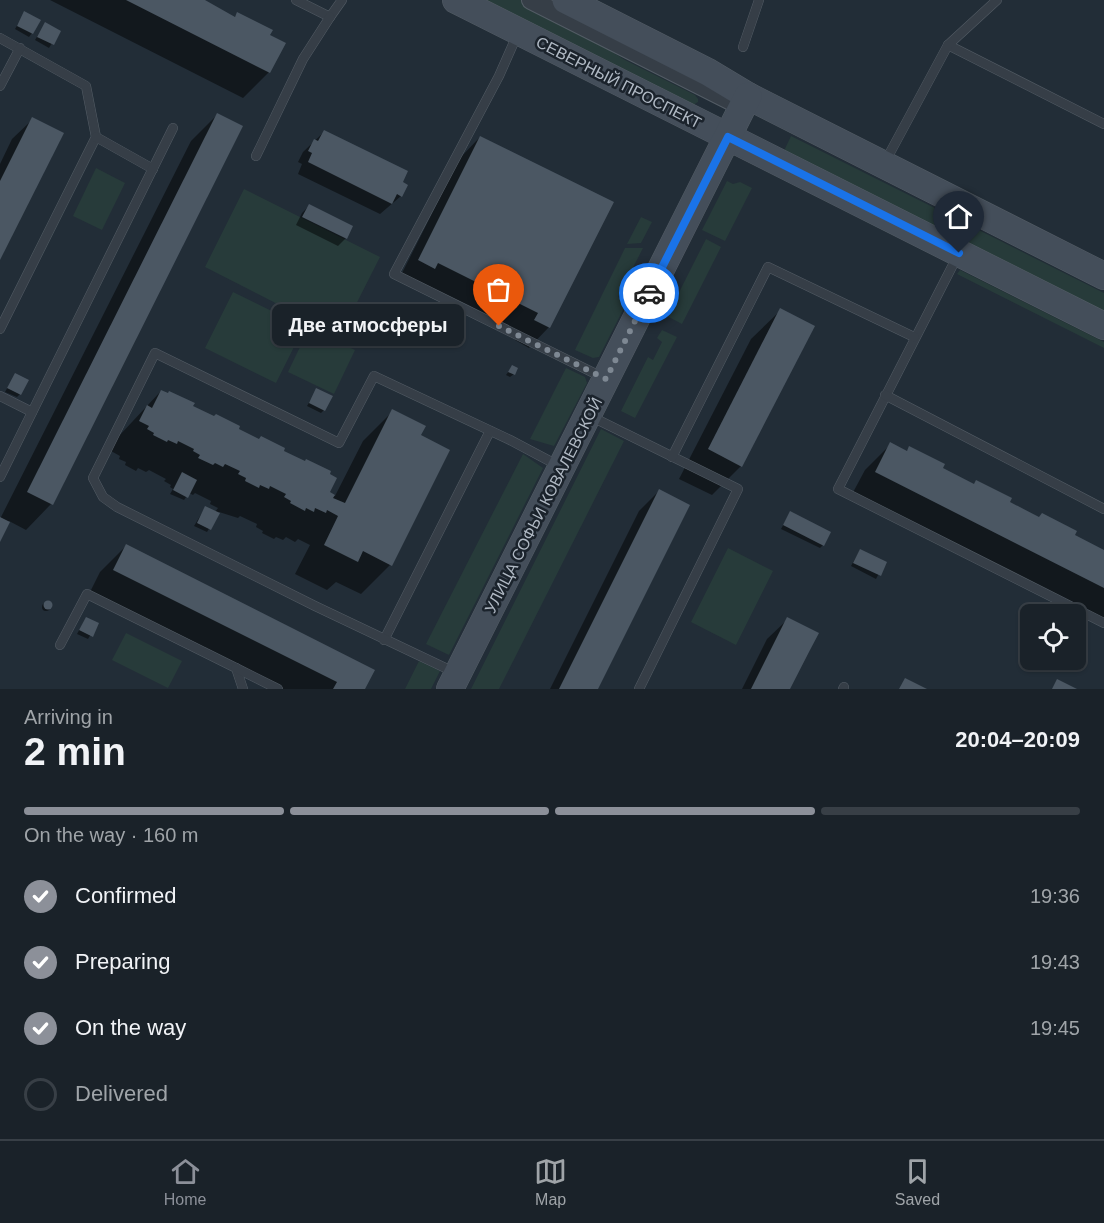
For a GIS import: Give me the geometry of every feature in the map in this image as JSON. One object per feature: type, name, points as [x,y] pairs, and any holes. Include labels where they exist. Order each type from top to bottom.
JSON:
[{"type":"main road","name":"СЕВЕРНЫЙ ПРОСПЕКТ","points":[[456,0],[1104,326]]},
{"type":"main road","name":"СЕВЕРНЫЙ ПРОСПЕКТ","points":[[566,0],[708,72],[746,101],[884,164],[1104,276]]},
{"type":"main road","name":"УЛИЦА СОФЬИ КОВАЛЕВСКОЙ","points":[[454,681],[746,101]]},
{"type":"street","name":"СЕВЕРНЫЙ ПРОСПЕКТ","points":[[531,0],[746,101]]},
{"type":"lane","points":[[296,0],[330,17]]},
{"type":"lane","points":[[256,156],[303,59],[342,0]]},
{"type":"lane","points":[[743,47],[759,0]]},
{"type":"lane","points":[[884,164],[948,45],[997,0]]},
{"type":"lane","points":[[519,32],[394,274],[606,379]]},
{"type":"lane","points":[[0,38],[86,86],[96,138],[0,329]]},
{"type":"lane","points":[[948,45],[1104,124]]},
{"type":"lane","points":[[0,86],[20,48]]},
{"type":"lane","points":[[0,477],[173,128]]},
{"type":"lane","points":[[96,138],[153,169]]},
{"type":"lane","points":[[959,253],[838,489],[1104,623]]},
{"type":"lane","points":[[672,457],[768,267],[914,337]]},
{"type":"lane","points":[[454,681],[384,640],[117,507],[103,497],[93,478],[155,352],[339,443],[374,376],[562,467]]},
{"type":"lane","points":[[885,395],[1104,509]]},
{"type":"lane","points":[[0,396],[32,412]]},
{"type":"lane","points":[[588,415],[738,489],[639,689]]},
{"type":"lane","points":[[384,640],[490,431]]},
{"type":"lane","points":[[60,645],[87,594],[278,689]]},
{"type":"lane","points":[[236,668],[243,689]]},
{"type":"green space","points":[[484,0],[521,0],[572,26],[625,60],[695,95],[698,102],[693,105]]},
{"type":"green space","points":[[791,136],[1104,293],[1104,312],[784,151]]},
{"type":"green space","points":[[96,168],[125,183],[102,230],[73,216]]},
{"type":"green space","points":[[727,181],[733,184],[740,182],[752,188],[725,241],[702,230]]},
{"type":"green space","points":[[244,189],[380,257],[340,336],[205,267]]},
{"type":"green space","points":[[641,217],[652,222],[641,243],[627,244]]},
{"type":"green space","points":[[706,239],[721,247],[682,324],[667,316]]},
{"type":"green space","points":[[625,248],[643,248],[618,297],[627,302],[599,357],[593,358],[575,350]]},
{"type":"green space","points":[[960,270],[1104,342],[1104,348],[957,274]]},
{"type":"green space","points":[[233,292],[304,327],[276,383],[205,348]]},
{"type":"green space","points":[[309,328],[355,350],[334,394],[288,372]]},
{"type":"green space","points":[[662,330],[677,337],[635,418],[621,411],[648,357],[653,360],[662,342],[657,338]]},
{"type":"green space","points":[[566,368],[585,377],[587,383],[554,446],[530,439]]},
{"type":"green space","points":[[601,429],[624,441],[499,689],[471,689]]},
{"type":"green space","points":[[523,454],[543,468],[449,655],[426,644]]},
{"type":"green space","points":[[728,548],[773,571],[736,645],[691,622]]},
{"type":"green space","points":[[126,633],[182,661],[168,688],[112,660]]},
{"type":"green space","points":[[419,661],[440,671],[431,689],[405,689]]},
{"type":"building","points":[[126,0],[205,0],[235,17],[237,12],[273,30],[270,35],[286,43],[270,73]]},
{"type":"building","points":[[24,11],[41,20],[33,34],[17,26]]},
{"type":"building","points":[[45,22],[61,31],[54,45],[37,37]]},
{"type":"building","points":[[217,113],[243,126],[53,505],[27,492]]},
{"type":"building","points":[[32,117],[64,133],[0,260],[0,181]]},
{"type":"building","points":[[324,130],[408,171],[403,182],[408,185],[402,197],[397,194],[392,204],[308,162],[312,153],[308,151],[314,139],[318,141]]},
{"type":"building","points":[[480,136],[614,202],[550,328],[534,320],[538,313],[438,263],[435,269],[418,260]]},
{"type":"building","points":[[309,204],[353,226],[347,239],[302,217]]},
{"type":"building","points":[[780,308],[815,326],[742,467],[708,449]]},
{"type":"building","points":[[512,365],[518,368],[515,375],[508,372]]},
{"type":"building","points":[[15,373],[29,380],[21,395],[7,388]]},
{"type":"building","points":[[316,388],[333,396],[325,411],[309,403]]},
{"type":"building","points":[[161,390],[168,393],[169,391],[195,403],[193,406],[214,416],[216,414],[259,439],[261,436],[285,448],[284,451],[331,471],[330,474],[337,478],[330,492],[335,495],[333,498],[345,503],[392,409],[426,426],[421,435],[450,450],[392,566],[363,551],[358,562],[324,545],[338,516],[327,510],[326,513],[315,508],[314,512],[306,508],[305,511],[290,503],[291,501],[284,497],[286,494],[270,486],[269,489],[260,485],[259,488],[245,481],[246,478],[238,474],[240,471],[225,464],[223,467],[215,463],[213,465],[198,458],[200,455],[193,451],[194,449],[178,441],[177,444],[168,440],[167,442],[153,435],[154,433],[147,429],[149,426],[139,421],[147,405],[152,408]]},
{"type":"building","points":[[890,442],[907,451],[909,446],[945,464],[943,468],[974,484],[976,480],[1012,498],[1010,502],[1039,517],[1042,513],[1077,531],[1075,535],[1104,550],[1104,588],[875,472]]},
{"type":"building","points":[[182,472],[197,480],[188,498],[173,490]]},
{"type":"building","points":[[659,489],[690,505],[598,689],[559,689]]},
{"type":"building","points":[[205,506],[220,513],[211,530],[197,523]]},
{"type":"building","points":[[790,511],[831,532],[824,546],[783,525]]},
{"type":"building","points":[[0,517],[10,522],[0,542]]},
{"type":"building","points":[[126,544],[375,670],[365,689],[333,689],[337,682],[113,570]]},
{"type":"building","points":[[860,549],[887,562],[881,576],[853,563]]},
{"type":"building","points":[[48,600],[53,605],[48,610],[43,605]]},
{"type":"building","points":[[86,617],[99,623],[93,637],[79,630]]},
{"type":"building","points":[[787,617],[819,633],[790,689],[751,689]]},
{"type":"building","points":[[905,678],[927,689],[899,689]]},
{"type":"building","points":[[1057,679],[1077,689],[1052,689]]},
{"type":"way so far","points":[[499,326],[606,379],[649,293]]},
{"type":"place","name":"Две атмосферы","points":[[499,326]]},
{"type":"route","points":[[649,293],[728,137],[959,253]]}]
